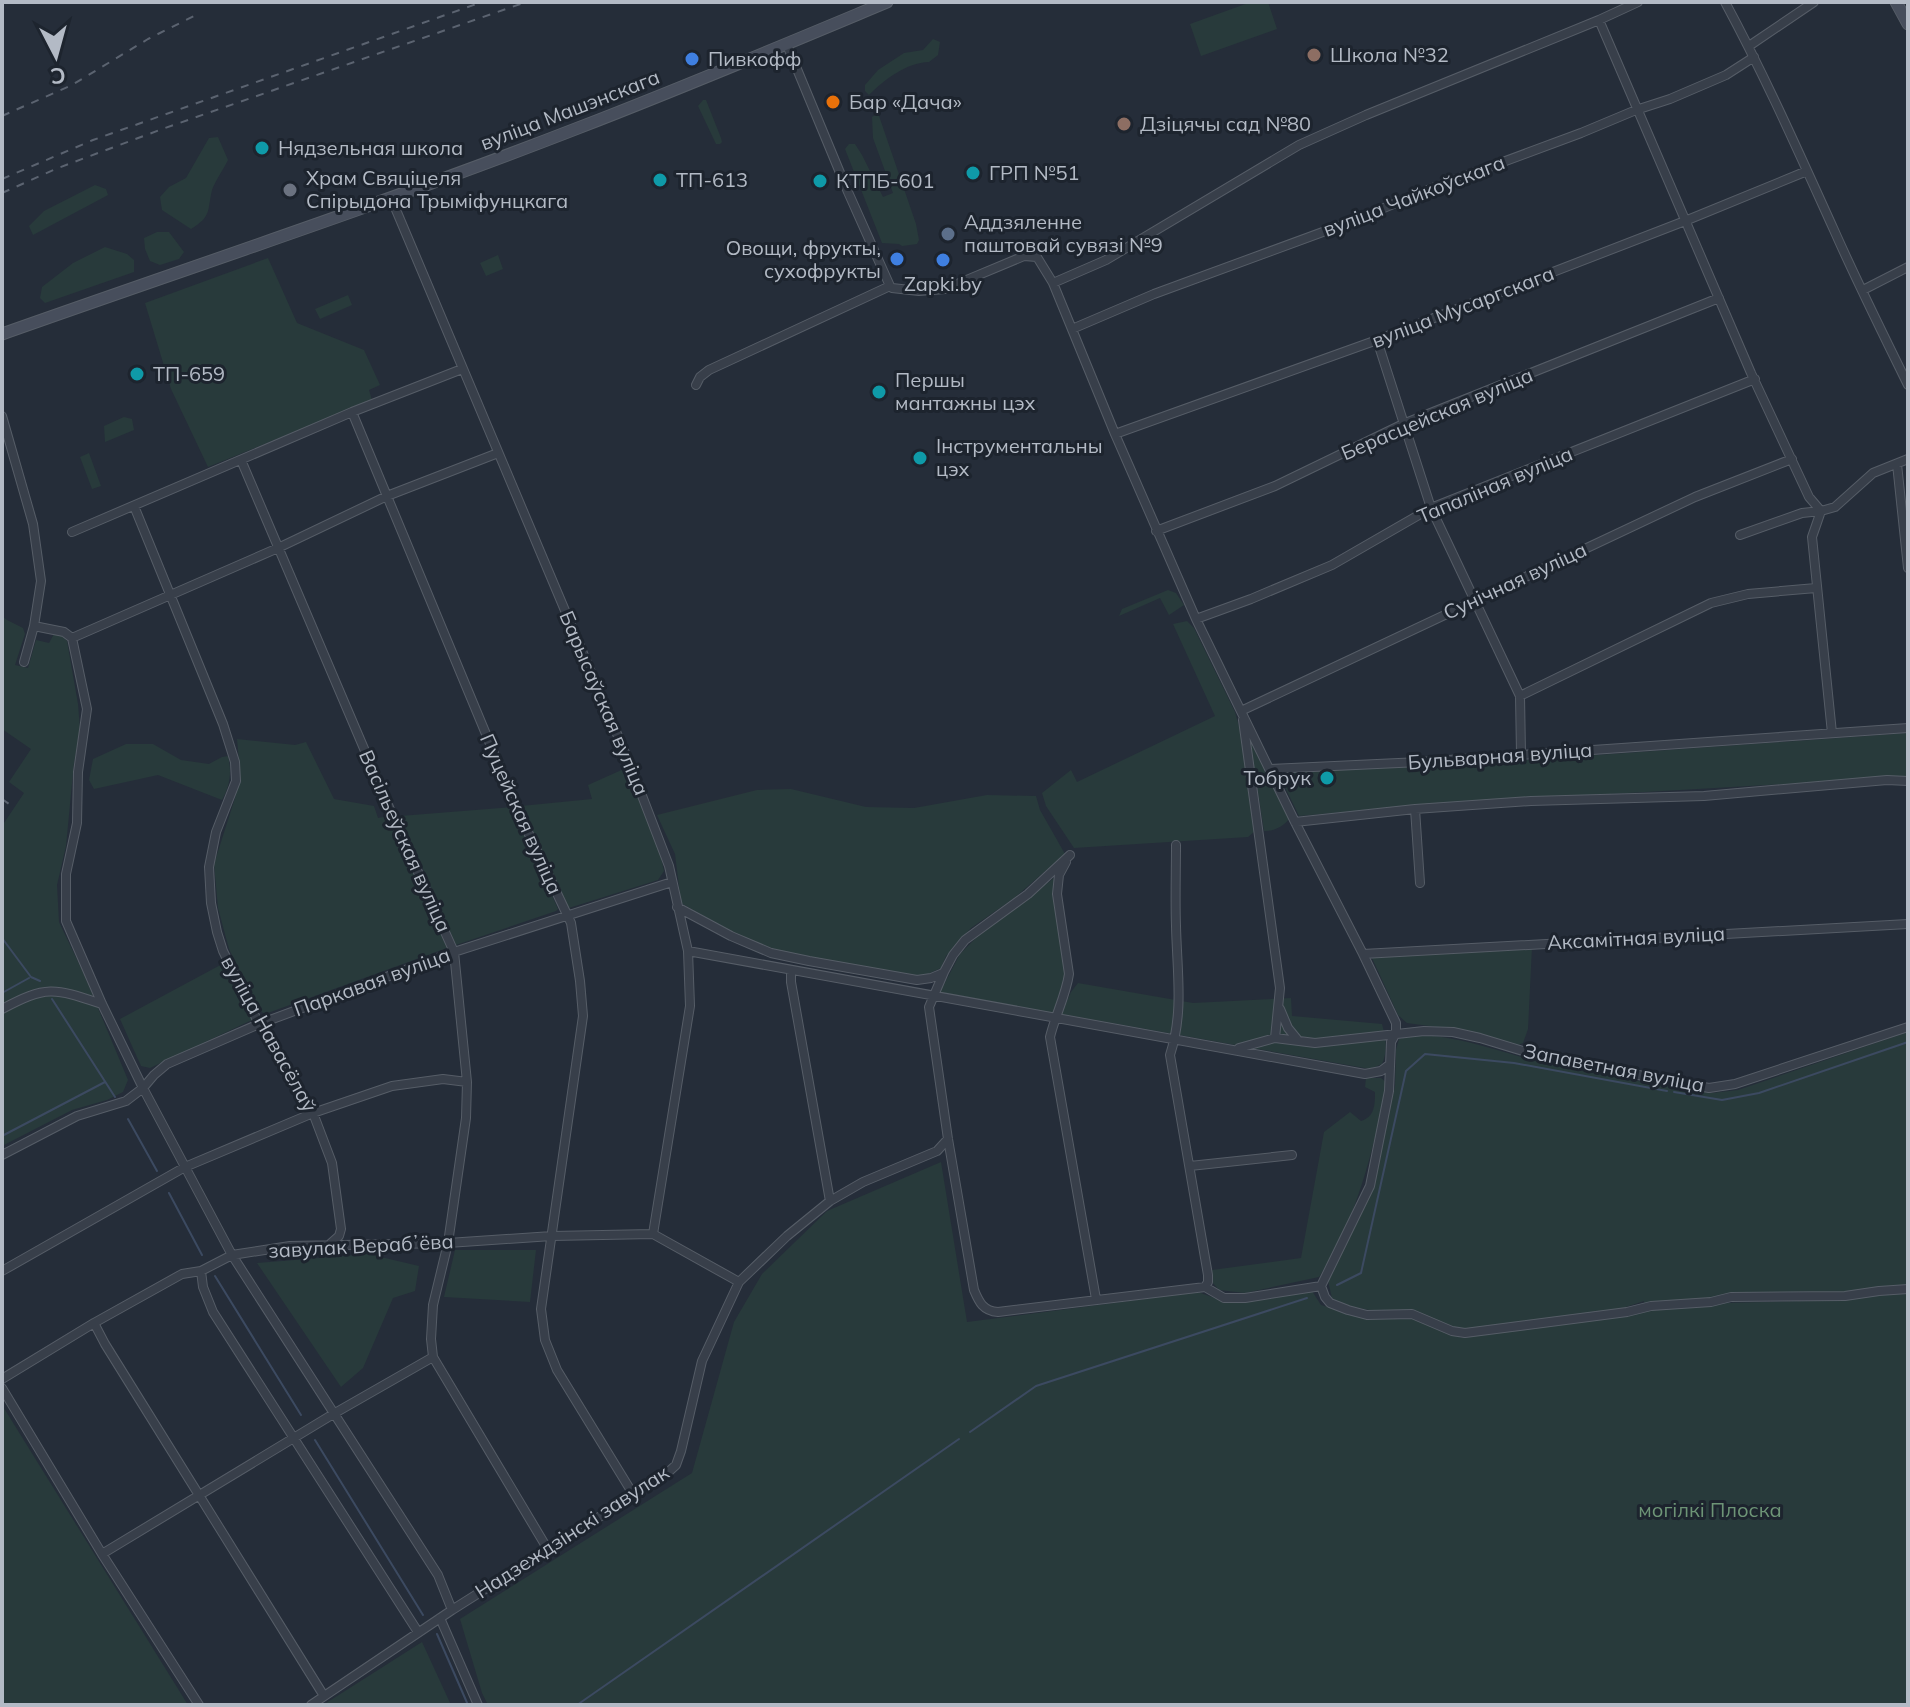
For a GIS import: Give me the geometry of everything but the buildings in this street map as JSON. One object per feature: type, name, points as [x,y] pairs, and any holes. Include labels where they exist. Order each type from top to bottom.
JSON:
[{"type":"main road","name":"вуліца Машэнскага","points":[[2,334],[391,198],[579,128],[887,2]]},
{"type":"main road","points":[[1896,2],[1908,24]]},
{"type":"street","points":[[1053,283],[1106,260],[1299,145],[1638,2]]},
{"type":"street","points":[[1725,2],[1749,46],[1908,385]]},
{"type":"street","points":[[1749,46],[1814,2]]},
{"type":"street","points":[[1599,20],[1755,379],[1809,497],[1821,511]]},
{"type":"street","points":[[787,45],[892,288],[919,291],[945,289],[1024,256],[1037,257],[1053,283],[1196,619],[1396,1023],[1396,1033],[1391,1042],[1389,1091],[1370,1186],[1321,1286],[1330,1303],[1367,1315],[1412,1314],[1452,1331],[1465,1333],[1731,1297],[1845,1296],[1908,1289]]},
{"type":"street","name":"вуліца Чайкоўскага","points":[[1072,329],[1154,294],[1670,99],[1726,75],[1754,57]]},
{"type":"street","name":"вуліца Мусаргскага","points":[[1115,434],[1377,340],[1807,171]]},
{"type":"street","name":"Барысаўская вуліца","points":[[391,198],[631,767],[669,866],[688,951],[690,1006],[653,1234]]},
{"type":"street","points":[[1863,290],[1908,267]]},
{"type":"street","points":[[696,385],[709,370],[890,286]]},
{"type":"street","name":"Берасцейская вуліца","points":[[1156,531],[1275,486],[1403,424],[1719,298]]},
{"type":"street","points":[[1377,340],[1431,508],[1520,696],[1521,754]]},
{"type":"street","points":[[72,532],[352,412],[462,369]]},
{"type":"street","name":"Тапаліная вуліца","points":[[1196,619],[1332,565],[1431,508],[1755,379]]},
{"type":"street","name":"Пуцейская вуліца","points":[[352,412],[518,811],[571,923],[583,1016],[541,1309],[545,1340],[557,1370],[633,1494]]},
{"type":"street","points":[[2,416],[33,524],[41,581],[24,662]]},
{"type":"street","points":[[72,638],[278,548],[387,496],[498,453]]},
{"type":"street","name":"Сунічная вуліца","points":[[1241,711],[1695,497],[1792,459]]},
{"type":"street","points":[[1740,535],[1802,513],[1830,510],[1873,473],[1908,459]]},
{"type":"street","name":"Васільеўская вуліца","points":[[241,460],[454,952],[467,1082],[466,1118],[448,1243],[433,1305],[433,1357]]},
{"type":"street","points":[[1897,464],[1908,568]]},
{"type":"street","name":"вуліца Навасёлаў","points":[[134,506],[223,724],[235,762],[236,781],[216,832],[209,867],[211,903],[223,951],[259,1024],[313,1113],[332,1163],[341,1220],[339,1236],[330,1244]]},
{"type":"street","points":[[1821,511],[1812,537],[1832,733]]},
{"type":"street","points":[[1520,696],[1711,603],[1748,594],[1816,588]]},
{"type":"street","points":[[34,626],[64,632],[72,638],[87,709],[78,772],[77,823],[66,874],[66,921],[143,1088],[232,1255],[438,1575],[452,1610]]},
{"type":"street","points":[[1241,711],[1280,988],[1275,1038]]},
{"type":"street","name":"Бульварная вуліца","points":[[1270,769],[1420,762],[1908,728]]},
{"type":"street","points":[[1295,822],[1531,801],[1704,796],[1887,780],[1908,781]]},
{"type":"street","points":[[1415,809],[1420,883]]},
{"type":"street","points":[[1176,845],[1179,1007],[1178,1028],[1170,1055],[1208,1275],[1205,1287]]},
{"type":"street","points":[[1096,1299],[1050,1037],[1068,985],[1057,894],[1059,875],[1070,855],[1028,894],[965,940],[953,955],[929,1007],[948,1139],[974,1290],[979,1302],[985,1309],[998,1312],[1205,1287],[1224,1298],[1245,1298],[1321,1286]]},
{"type":"street","name":"Паркавая вуліца","points":[[2,1155],[77,1116],[126,1101],[167,1064],[259,1024],[454,952],[672,882]]},
{"type":"street","points":[[677,907],[771,953],[917,980],[944,972]]},
{"type":"street","name":"Аксамітная вуліца","points":[[1363,954],[1908,924]]},
{"type":"street","points":[[688,951],[1365,1074],[1381,1071],[1389,1065]]},
{"type":"street","points":[[791,970],[830,1201]]},
{"type":"street","points":[[2,1009],[26,996],[53,990],[102,1004]]},
{"type":"street","points":[[1279,1008],[1297,1039]]},
{"type":"street","name":"Запаветная вуліца","points":[[1235,1049],[1275,1038],[1315,1043],[1396,1033],[1453,1032],[1546,1058],[1709,1088],[1735,1084],[1908,1027]]},
{"type":"street","points":[[2,1271],[185,1167],[313,1113],[392,1086],[443,1079],[467,1082]]},
{"type":"street","name":"Надзеждзінскі завулак","points":[[311,1705],[547,1548],[664,1476],[676,1465],[702,1361],[739,1282],[787,1236],[830,1201],[863,1182],[937,1151],[948,1139]]},
{"type":"street","points":[[937,1151],[952,1159]]},
{"type":"street","points":[[1190,1166],[1292,1155]]},
{"type":"street","points":[[653,1234],[739,1282]]},
{"type":"street","name":"завулак Верабʼёва","points":[[2,1379],[182,1274],[201,1271],[232,1255],[290,1246],[330,1244],[448,1243],[552,1236],[653,1234]]},
{"type":"street","points":[[201,1271],[203,1287],[213,1312],[418,1632]]},
{"type":"street","points":[[94,1323],[324,1696]]},
{"type":"street","points":[[102,1554],[198,1494],[433,1357],[547,1548]]},
{"type":"street","points":[[2,1388],[102,1554],[199,1705]]},
{"type":"street","points":[[440,1618],[478,1705]]},
{"type":"green space","points":[[1251,2],[1268,2],[1277,29],[1201,56],[1190,24]]},
{"type":"green space","points":[[933,39],[940,42],[938,55],[929,62],[912,65],[896,73],[869,95],[865,91],[865,85],[878,70],[904,53],[923,50]]},
{"type":"green space","points":[[706,100],[721,138],[720,144],[716,144],[698,106]]},
{"type":"green space","points":[[878,113],[916,224],[917,244],[902,246],[882,243],[845,149],[849,144],[855,144],[883,197],[893,193],[873,138],[872,117]]},
{"type":"green space","points":[[218,137],[228,160],[213,187],[206,216],[191,229],[162,210],[160,197],[169,187],[186,178],[209,138]]},
{"type":"green space","points":[[95,185],[106,189],[108,195],[33,235],[29,226],[44,211]]},
{"type":"green space","points":[[157,232],[169,232],[184,252],[179,259],[160,265],[150,261],[144,238]]},
{"type":"green space","points":[[105,247],[127,254],[134,260],[134,272],[45,303],[40,298],[42,287],[73,263]]},
{"type":"green space","points":[[498,255],[503,269],[486,276],[480,263]]},
{"type":"green space","points":[[268,258],[297,323],[364,350],[380,385],[369,390],[372,400],[208,467],[171,389],[145,303]]},
{"type":"green space","points":[[348,295],[352,305],[320,319],[315,309]]},
{"type":"green space","points":[[124,417],[132,419],[134,430],[105,442],[104,426]]},
{"type":"green space","points":[[89,453],[101,486],[92,489],[80,457]]},
{"type":"green space","points":[[1168,590],[1176,593],[1184,605],[1169,615],[1160,598],[1119,616],[1122,609]]},
{"type":"green space","points":[[2,616],[23,628],[25,634],[15,665],[28,668],[36,640],[49,643],[54,634],[61,635],[67,641],[80,729],[66,846],[57,885],[59,922],[128,1080],[123,1092],[72,1110],[2,1146],[2,826],[24,793],[9,782],[31,749],[2,729]]},
{"type":"green space","points":[[1187,621],[1194,628],[1235,712],[1254,832],[1248,837],[1074,848],[1046,806],[1042,793],[1071,770],[1077,782],[1215,716],[1173,624]]},
{"type":"green space","points":[[1908,733],[1908,777],[1436,804],[1299,816],[1278,773],[1499,762]]},
{"type":"green space","points":[[237,739],[295,745],[306,742],[334,799],[374,806],[378,818],[388,816],[447,948],[265,1014],[259,1010],[229,949],[218,908],[214,864],[240,773]]},
{"type":"green space","points":[[1250,741],[1289,819],[1271,831],[1264,831]]},
{"type":"green space","points":[[126,744],[153,744],[181,760],[209,764],[228,756],[230,779],[222,800],[158,775],[94,789],[89,780],[93,759]]},
{"type":"green space","points":[[626,768],[660,853],[664,871],[658,880],[569,908],[565,906],[521,806],[592,799],[588,785]]},
{"type":"green space","points":[[791,789],[866,807],[914,808],[987,795],[1036,796],[1040,810],[1065,854],[1013,899],[971,928],[946,956],[941,968],[928,974],[912,976],[771,950],[681,903],[675,854],[657,815],[757,790]]},
{"type":"green space","points":[[512,807],[558,909],[456,945],[400,816]]},
{"type":"green space","points":[[1054,878],[1065,977],[1053,1013],[940,992],[960,954],[976,938]]},
{"type":"green space","points":[[1532,947],[1528,1029],[1523,1043],[1518,1045],[1467,1031],[1407,1023],[1398,1015],[1372,958]]},
{"type":"green space","points":[[226,962],[253,1016],[252,1020],[150,1068],[141,1066],[120,1019]]},
{"type":"green space","points":[[1078,983],[1193,1003],[1291,998],[1292,1016],[1382,1024],[1385,1054],[1382,1064],[1370,1069],[1061,1014]]},
{"type":"green space","name":"могілкі Плоска","points":[[1908,1032],[1908,1285],[1842,1293],[1723,1294],[1723,1303],[1799,1301],[1908,1292],[1908,1705],[488,1705],[482,1693],[460,1619],[692,1473],[734,1322],[762,1274],[827,1211],[941,1162],[967,1322],[1198,1292],[1223,1301],[1312,1291],[1321,1305],[1366,1318],[1414,1318],[1462,1338],[1619,1316],[1645,1311],[1644,1301],[1620,1309],[1466,1330],[1445,1325],[1417,1311],[1369,1310],[1344,1305],[1332,1298],[1328,1281],[1374,1182],[1395,1086],[1399,1039],[1432,1036],[1452,1039],[1568,1068],[1712,1093],[1738,1090]]},
{"type":"green space","points":[[1366,1078],[1381,1078],[1387,1083],[1386,1093],[1353,1210],[1319,1277],[1245,1293],[1219,1290],[1212,1282],[1212,1270],[1301,1258],[1324,1132],[1350,1112],[1361,1121],[1372,1113],[1375,1092],[1365,1087]]},
{"type":"green space","points":[[455,1250],[536,1250],[530,1302],[444,1297]]},
{"type":"green space","points":[[368,1254],[419,1266],[415,1291],[393,1298],[363,1368],[341,1387],[257,1263]]},
{"type":"green space","points":[[2,1405],[188,1705],[2,1705]]},
{"type":"green space","points":[[422,1642],[451,1705],[323,1705]]},
{"type":"waterway","points":[[2,938],[31,977],[40,981]]},
{"type":"waterway","points":[[2,993],[29,978]]},
{"type":"waterway","points":[[52,999],[115,1097]]},
{"type":"waterway","points":[[1674,1092],[1722,1100],[1759,1093],[1908,1042]]},
{"type":"waterway","points":[[1337,1285],[1361,1273],[1406,1071],[1425,1054],[1514,1063],[1667,1091]]},
{"type":"waterway","points":[[2,1136],[105,1082]]},
{"type":"waterway","points":[[128,1119],[157,1171]]},
{"type":"waterway","points":[[169,1193],[202,1255]]},
{"type":"waterway","points":[[215,1276],[301,1415]]},
{"type":"waterway","points":[[970,1432],[1036,1386],[1307,1298]]},
{"type":"waterway","points":[[577,1705],[959,1439]]},
{"type":"waterway","points":[[315,1440],[423,1615]]},
{"type":"waterway","points":[[437,1634],[468,1705]]},
{"type":"railway","points":[[2,179],[93,140],[482,2]]},
{"type":"railway","points":[[2,193],[58,168],[165,128],[526,2]]},
{"type":"railway","points":[[2,116],[72,85],[148,39],[200,13]]},
{"type":"railway","points":[[2,799],[12,806]]},
{"type":"place","name":"Школа №32","points":[[1314,55]]},
{"type":"place","name":"Пивкофф","points":[[692,59]]},
{"type":"place","name":"Бар «Дача»","points":[[833,102]]},
{"type":"place","name":"Дзіцячы сад №80","points":[[1124,124]]},
{"type":"place","name":"Нядзельная школа","points":[[262,148]]},
{"type":"place","name":"ГРП №51","points":[[973,173]]},
{"type":"place","name":"ТП-613","points":[[660,180]]},
{"type":"place","name":"КТПБ-601","points":[[820,181]]},
{"type":"place","name":"Храм Свяціцеля Спірыдона Трыміфунцкага","points":[[290,190]]},
{"type":"place","name":"Аддзяленне паштовай сувязі №9","points":[[948,234]]},
{"type":"place","name":"Овощи, фрукты, сухофрукты","points":[[897,259]]},
{"type":"place","name":"Zapki.by","points":[[943,260]]},
{"type":"place","name":"ТП-659","points":[[137,374]]},
{"type":"place","name":"Першы мантажны цэх","points":[[879,392]]},
{"type":"place","name":"Інструментальны цэх","points":[[920,458]]},
{"type":"place","name":"Тобрук","points":[[1327,778]]}]
